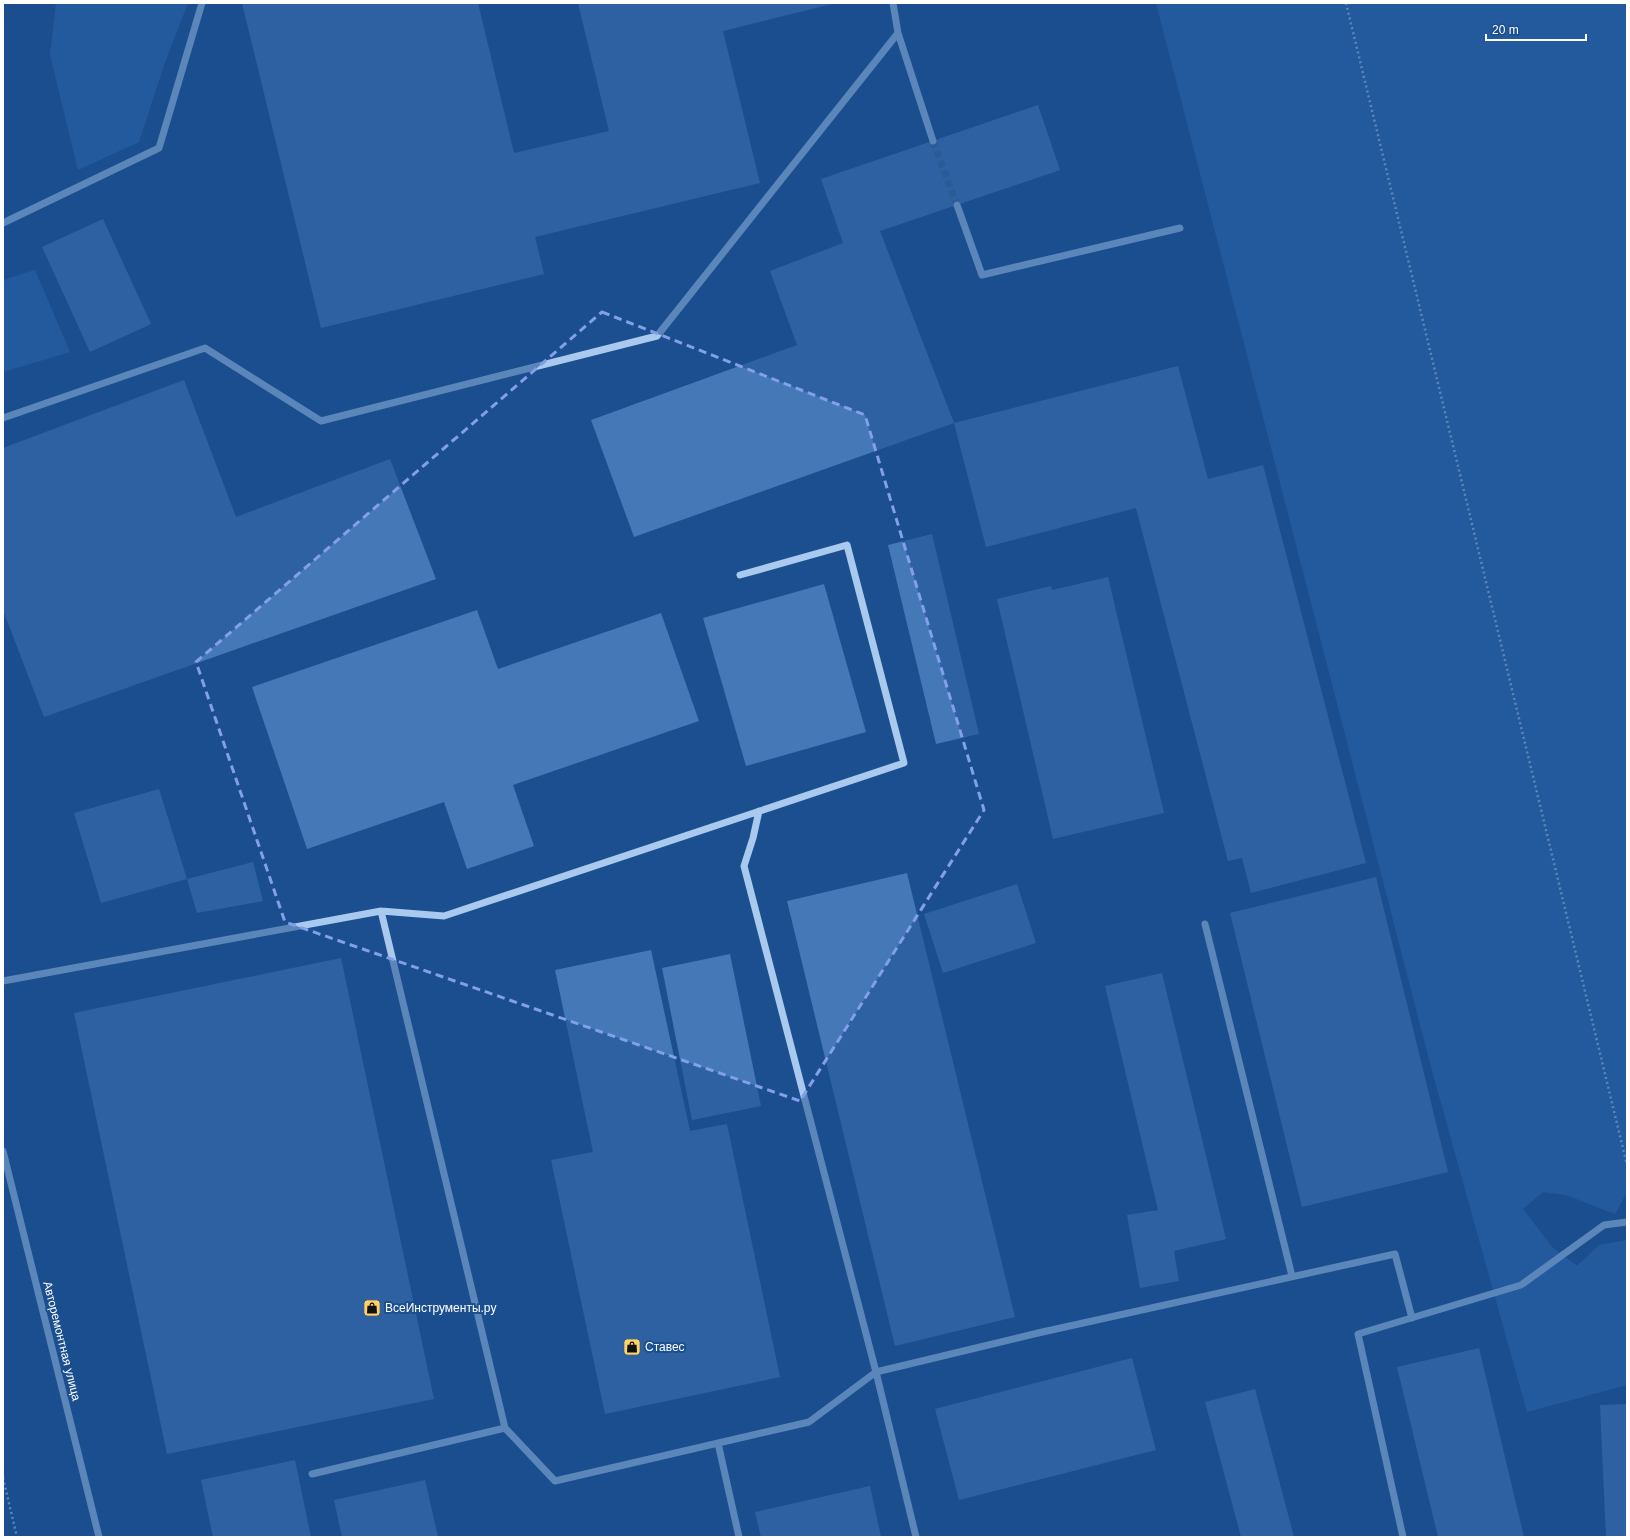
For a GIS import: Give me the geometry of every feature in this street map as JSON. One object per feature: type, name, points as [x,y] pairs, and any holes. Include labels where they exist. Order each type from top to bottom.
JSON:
[{"type":"street","points":[[3,224],[159,148],[202,3]]},
{"type":"street","points":[[893,3],[898,33],[933,141]]},
{"type":"street","points":[[3,418],[205,348],[321,421],[657,336],[898,33]]},
{"type":"street","points":[[957,204],[982,276],[1180,228]]},
{"type":"street","points":[[3,981],[381,911],[444,916],[904,763],[847,545],[740,575]]},
{"type":"street","points":[[759,811],[754,838],[744,866],[876,1372],[916,1537]]},
{"type":"street","points":[[381,911],[505,1428],[555,1481],[809,1422],[876,1372],[1038,1333],[1395,1254],[1412,1318]]},
{"type":"street","points":[[1205,924],[1292,1276]]},
{"type":"street","name":"Авторемонтная улица","points":[[3,1151],[99,1537]]},
{"type":"street","points":[[1403,1537],[1358,1334],[1522,1286],[1604,1225],[1627,1222]]},
{"type":"street","points":[[312,1474],[505,1428]]},
{"type":"street","points":[[718,1443],[739,1537]]},
{"type":"path","points":[[1346,3],[1627,1165]]},
{"type":"path","points":[[3,1478],[17,1537]]},
{"type":"highlighted area","points":[[602,312],[865,415],[984,810],[800,1101],[285,922],[196,662]]},
{"type":"shaded area","points":[[56,3],[188,3],[164,65],[139,142],[78,170],[50,55]]},
{"type":"shaded area","points":[[1156,3],[1627,3],[1627,1192],[1615,1214],[1566,1195],[1543,1192],[1523,1209],[1553,1248],[1577,1266],[1599,1245],[1627,1240],[1627,1385],[1527,1412],[1431,1067]]},
{"type":"shaded area","points":[[35,270],[70,352],[3,372],[3,280]]},
{"type":"building","points":[[242,3],[478,3],[514,153],[609,131],[578,3],[832,4],[723,31],[760,183],[535,237],[544,274],[321,328]]},
{"type":"building","points":[[1038,105],[1060,170],[880,231],[954,423],[634,537],[591,420],[797,345],[770,271],[843,243],[821,179]]},
{"type":"building","points":[[103,219],[151,324],[90,352],[42,247]]},
{"type":"building","points":[[1178,366],[1208,479],[1263,465],[1366,863],[1251,893],[1242,858],[1228,861],[1136,508],[986,547],[954,423]]},
{"type":"building","points":[[184,380],[236,517],[390,459],[436,579],[44,717],[3,610],[3,448]]},
{"type":"building","points":[[932,534],[979,734],[936,744],[888,545]]},
{"type":"building","points":[[1108,577],[1164,813],[1053,839],[997,599],[1051,586],[1052,590]]},
{"type":"building","points":[[824,584],[866,732],[746,766],[703,618]]},
{"type":"building","points":[[477,610],[498,669],[661,613],[699,721],[513,785],[534,846],[467,869],[444,802],[307,849],[252,687]]},
{"type":"building","points":[[159,789],[187,879],[101,903],[74,813]]},
{"type":"building","points":[[253,862],[263,901],[197,913],[187,879]]},
{"type":"building","points":[[907,873],[1015,1317],[895,1346],[787,901]]},
{"type":"building","points":[[1376,877],[1448,1172],[1302,1207],[1230,913]]},
{"type":"building","points":[[1017,884],[1036,943],[943,973],[924,914]]},
{"type":"building","points":[[651,950],[690,1131],[727,1124],[780,1377],[605,1414],[551,1160],[593,1152],[555,970]]},
{"type":"building","points":[[730,954],[761,1106],[692,1120],[662,968]]},
{"type":"building","points":[[341,958],[434,1399],[167,1454],[74,1013]]},
{"type":"building","points":[[1162,973],[1226,1239],[1174,1251],[1179,1281],[1140,1288],[1127,1215],[1158,1210],[1105,986]]},
{"type":"building","points":[[1479,1348],[1524,1537],[1438,1537],[1397,1367]]},
{"type":"building","points":[[1132,1358],[1156,1450],[959,1500],[935,1409]]},
{"type":"building","points":[[1255,1389],[1294,1537],[1241,1537],[1205,1402]]},
{"type":"building","points":[[1627,1404],[1627,1537],[1606,1537],[1600,1405]]},
{"type":"building","points":[[295,1460],[311,1537],[213,1537],[201,1480]]},
{"type":"building","points":[[425,1480],[438,1537],[342,1537],[334,1500]]},
{"type":"building","points":[[870,1486],[881,1537],[761,1537],[755,1512]]},
{"type":"tunnel","points":[[933,141],[957,205]]},
{"type":"place","name":"ВсеИнструменты.ру","points":[[372,1308]]},
{"type":"place","name":"Ставес","points":[[632,1347]]}]
